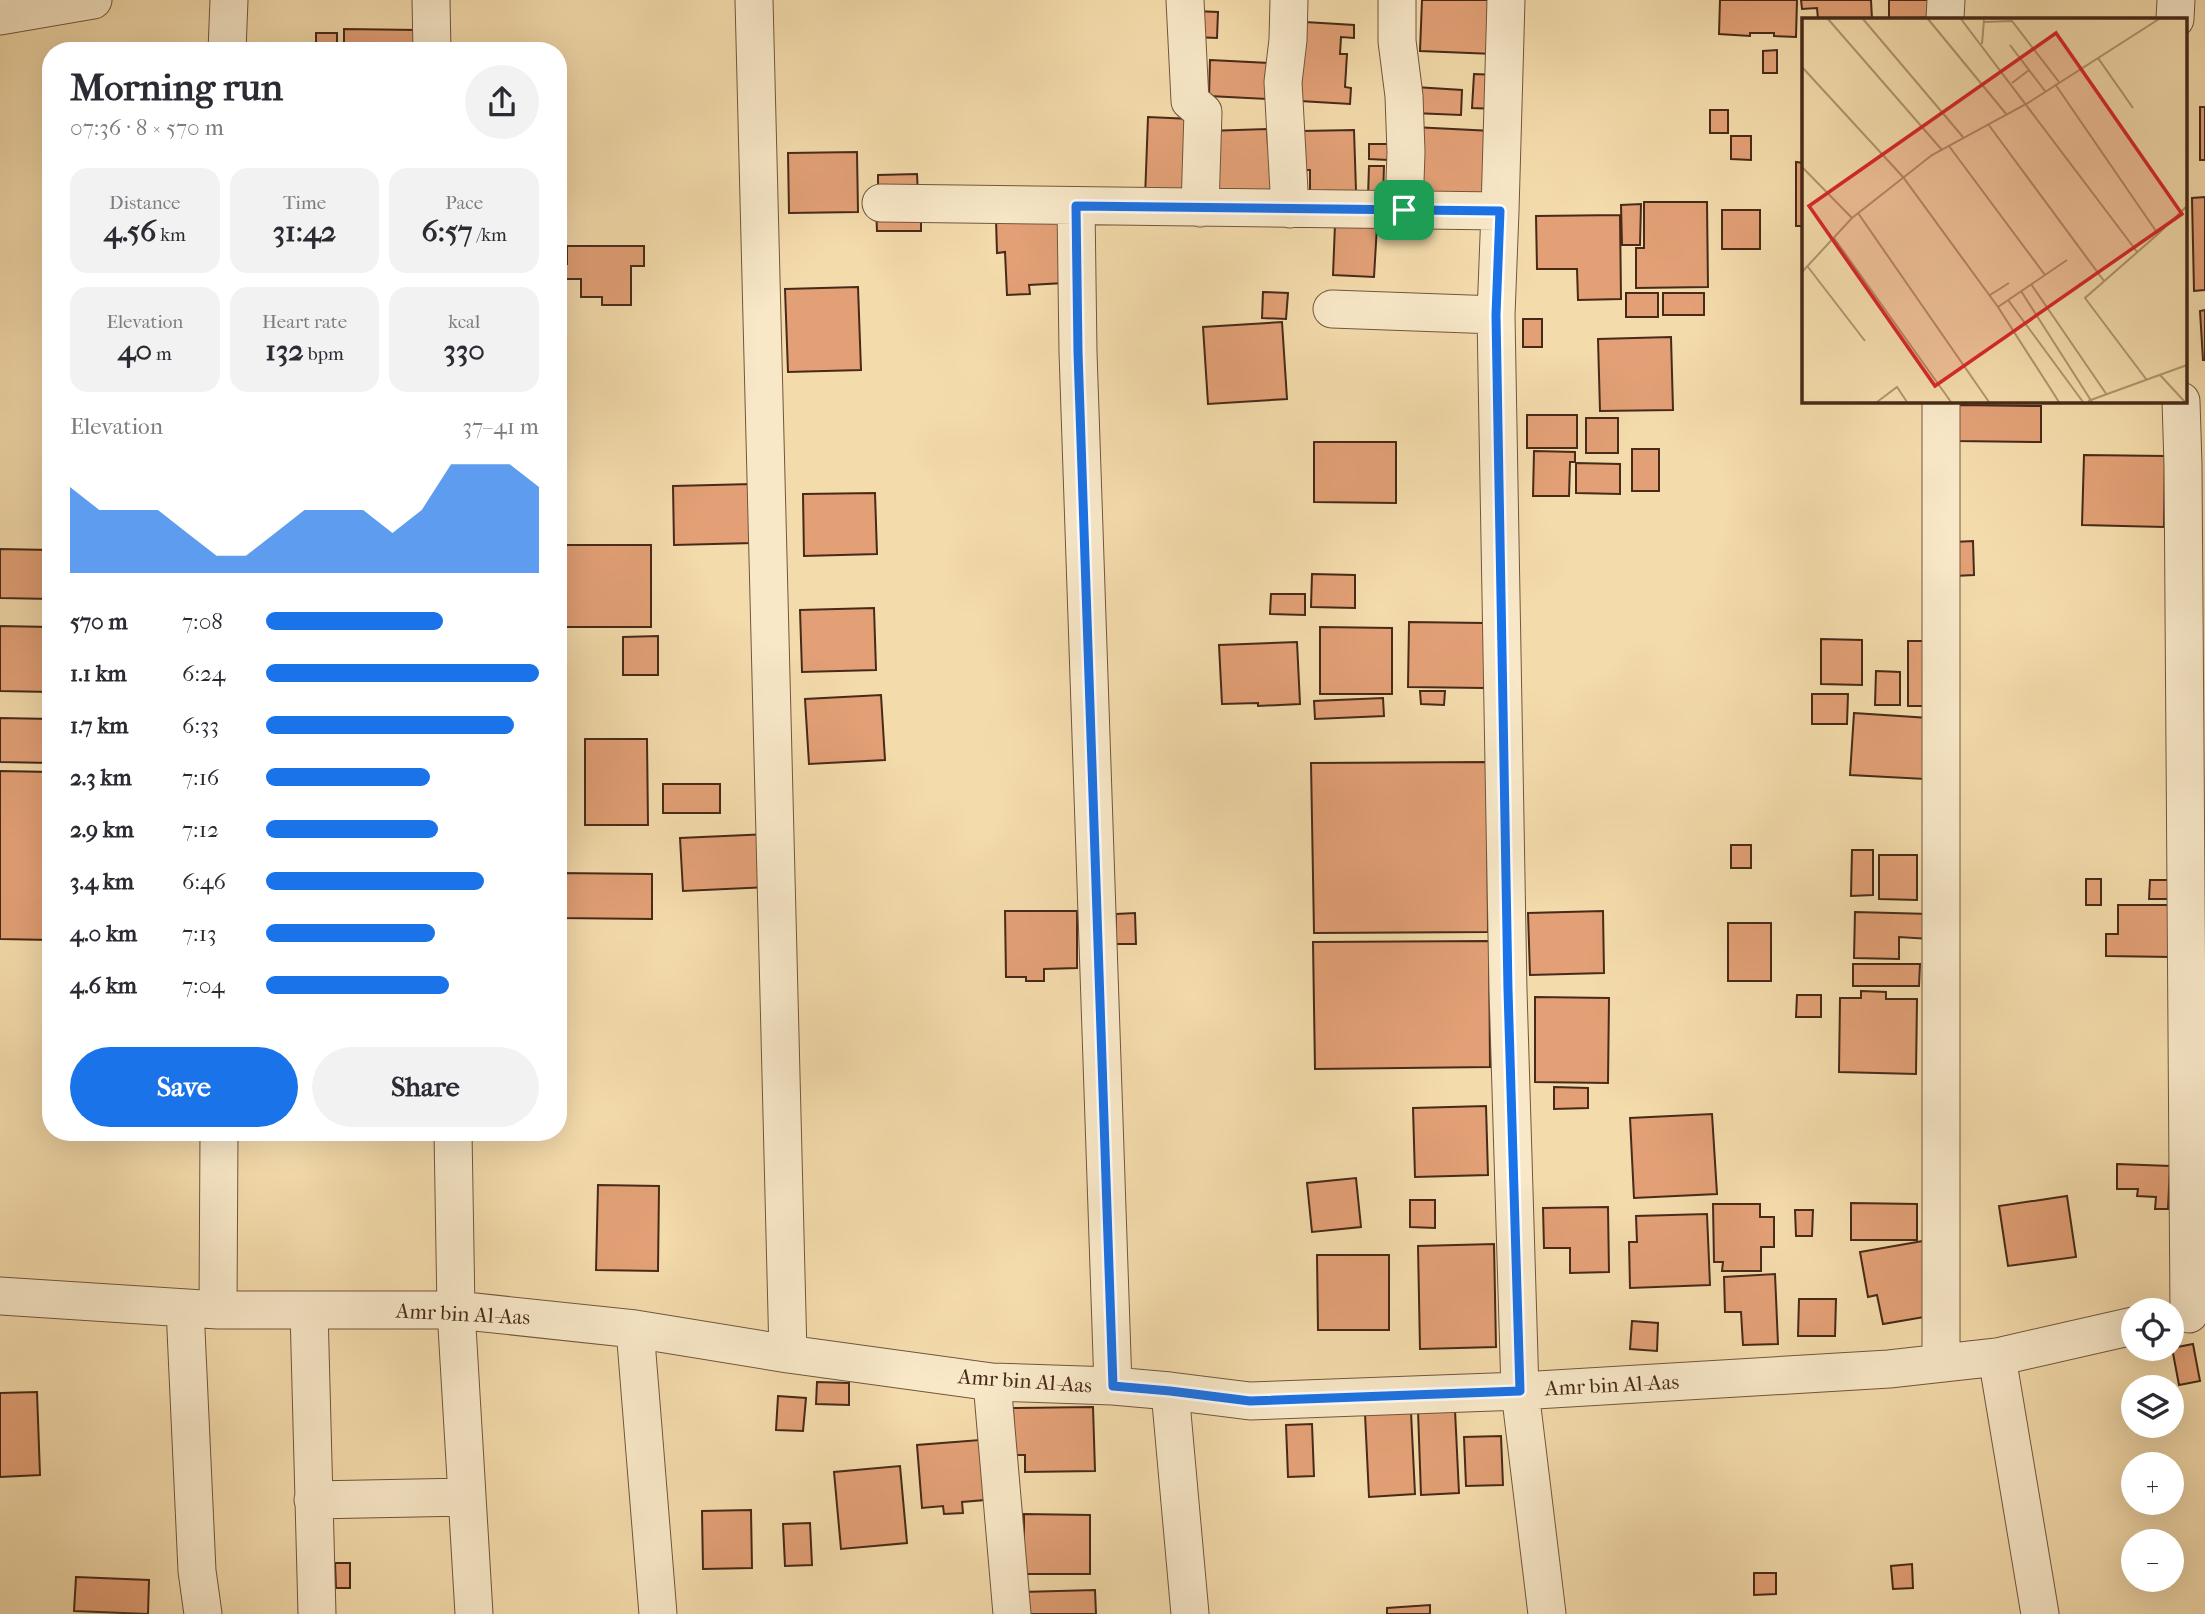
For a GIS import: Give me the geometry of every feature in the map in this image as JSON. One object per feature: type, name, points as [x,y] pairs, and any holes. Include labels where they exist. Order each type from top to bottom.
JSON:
[{"type":"street","points":[[0,16],[93,0]]},
{"type":"street","points":[[227,42],[229,0]]},
{"type":"street","points":[[431,0],[432,42]]},
{"type":"street","points":[[754,0],[788,1354]]},
{"type":"street","points":[[1185,0],[1189,101],[1203,112],[1200,208]]},
{"type":"street","points":[[1289,0],[1283,82],[1290,209]]},
{"type":"street","points":[[1397,0],[1397,41],[1406,138],[1404,210]]},
{"type":"street","points":[[1506,0],[1496,315],[1508,990],[1520,1391],[1547,1614]]},
{"type":"street","points":[[1945,18],[1946,0]]},
{"type":"street","points":[[2175,18],[2176,0]]},
{"type":"street","points":[[881,203],[1500,211]]},
{"type":"street","points":[[1076,206],[1078,352],[1113,1386]]},
{"type":"street","points":[[1332,309],[1496,315]]},
{"type":"street","points":[[1941,402],[1941,1363]]},
{"type":"street","points":[[2180,402],[2183,464],[2189,1314]]},
{"type":"street","points":[[203,1614],[197,1571],[201,1309],[218,1141]]},
{"type":"street","points":[[453,1141],[456,1310],[474,1614]]},
{"type":"street","name":"Amr bin Al-Aas","points":[[0,1296],[201,1309],[456,1310],[635,1329],[788,1354],[992,1382],[1113,1386],[1250,1401],[1520,1391],[1889,1369],[1997,1357],[2121,1329]]},
{"type":"street","points":[[309,1310],[317,1614]]},
{"type":"street","points":[[635,1329],[658,1614]]},
{"type":"street","points":[[1997,1357],[2040,1614]]},
{"type":"street","points":[[992,1382],[1012,1614]]},
{"type":"street","points":[[1170,1391],[1190,1614]]},
{"type":"street","points":[[313,1500],[467,1497]]},
{"type":"building","points":[[1422,0],[1496,0],[1494,54],[1420,51]]},
{"type":"building","points":[[1720,0],[1797,0],[1796,37],[1774,36],[1774,33],[1750,33],[1750,36],[1719,34]]},
{"type":"building","points":[[1801,0],[1871,0],[1872,18],[1818,18],[1817,8],[1802,9]]},
{"type":"building","points":[[1889,0],[1941,0],[1941,17],[1889,18]]},
{"type":"building","points":[[1195,11],[1218,12],[1217,38],[1194,37]]},
{"type":"building","points":[[1305,22],[1354,25],[1354,38],[1341,37],[1340,54],[1347,54],[1345,87],[1351,88],[1350,104],[1300,101]]},
{"type":"building","points":[[344,29],[418,30],[418,42],[344,42]]},
{"type":"building","points":[[316,33],[337,33],[337,42],[316,42]]},
{"type":"building","points":[[1777,50],[1777,73],[1763,73],[1763,51]]},
{"type":"building","points":[[1210,60],[1269,63],[1267,99],[1209,96]]},
{"type":"building","points":[[1474,74],[1497,75],[1496,109],[1472,108]]},
{"type":"building","points":[[1415,87],[1462,90],[1461,115],[1413,113]]},
{"type":"building","points":[[2200,107],[2205,107],[2205,160],[2200,160]]},
{"type":"building","points":[[1710,110],[1728,110],[1728,133],[1710,133]]},
{"type":"building","points":[[1148,117],[1191,119],[1187,199],[1145,198]]},
{"type":"building","points":[[1413,127],[1492,131],[1490,199],[1420,196]]},
{"type":"building","points":[[1267,129],[1268,146],[1280,146],[1281,201],[1209,202],[1207,131]]},
{"type":"building","points":[[1354,130],[1356,191],[1310,192],[1310,170],[1303,170],[1302,131]]},
{"type":"building","points":[[1731,136],[1751,136],[1751,160],[1731,159]]},
{"type":"building","points":[[1369,144],[1389,144],[1388,160],[1369,159]]},
{"type":"building","points":[[857,152],[858,212],[789,213],[788,153]]},
{"type":"building","points":[[1796,162],[1802,163],[1802,226],[1796,226]]},
{"type":"building","points":[[1369,166],[1384,166],[1383,197],[1368,197]]},
{"type":"building","points":[[917,174],[918,195],[878,196],[878,175]]},
{"type":"building","points":[[2205,197],[2205,290],[2194,291],[2192,198]]},
{"type":"building","points":[[1644,202],[1707,202],[1708,287],[1636,288],[1636,248],[1644,248]]},
{"type":"building","points":[[1641,204],[1640,245],[1622,245],[1621,205]]},
{"type":"building","points":[[921,206],[921,231],[877,231],[876,207]]},
{"type":"building","points":[[1722,210],[1760,210],[1760,249],[1722,249]]},
{"type":"building","points":[[1620,215],[1621,299],[1578,300],[1577,269],[1537,269],[1536,216]]},
{"type":"building","points":[[1061,217],[1064,283],[1029,285],[1030,294],[1007,295],[1005,252],[997,253],[996,219]]},
{"type":"building","points":[[1335,224],[1377,226],[1374,277],[1333,275]]},
{"type":"building","points":[[567,246],[644,246],[644,266],[631,266],[631,305],[602,305],[602,297],[581,297],[581,279],[567,279]]},
{"type":"building","points":[[858,287],[861,370],[788,372],[785,289]]},
{"type":"building","points":[[1263,292],[1288,293],[1286,319],[1262,318]]},
{"type":"building","points":[[1626,293],[1658,293],[1658,317],[1626,317]]},
{"type":"building","points":[[1663,293],[1704,293],[1704,315],[1663,315]]},
{"type":"building","points":[[2205,310],[2205,360],[2203,360],[2200,311]]},
{"type":"building","points":[[1523,319],[1542,319],[1542,347],[1523,347]]},
{"type":"building","points":[[1282,322],[1287,399],[1208,404],[1203,327]]},
{"type":"building","points":[[1671,337],[1673,410],[1600,411],[1598,339]]},
{"type":"building","points":[[1956,405],[2041,406],[2041,442],[1956,441]]},
{"type":"building","points":[[1527,415],[1577,415],[1577,448],[1527,448]]},
{"type":"building","points":[[1586,418],[1618,418],[1618,453],[1586,453]]},
{"type":"building","points":[[1314,442],[1396,442],[1396,503],[1314,502]]},
{"type":"building","points":[[1632,449],[1659,449],[1659,491],[1632,491]]},
{"type":"building","points":[[1534,451],[1575,452],[1575,462],[1570,462],[1569,496],[1533,496]]},
{"type":"building","points":[[2084,455],[2165,456],[2164,527],[2082,525]]},
{"type":"building","points":[[1576,463],[1620,464],[1620,494],[1576,493]]},
{"type":"building","points":[[752,484],[753,543],[674,545],[673,486]]},
{"type":"building","points":[[875,493],[877,554],[804,556],[803,494]]},
{"type":"building","points":[[1973,541],[1974,575],[1955,576],[1954,542]]},
{"type":"building","points":[[567,545],[651,545],[651,627],[567,627]]},
{"type":"building","points":[[0,549],[42,550],[42,599],[0,598]]},
{"type":"building","points":[[1312,574],[1355,575],[1355,608],[1311,607]]},
{"type":"building","points":[[1271,594],[1305,594],[1305,615],[1270,614]]},
{"type":"building","points":[[874,608],[876,670],[802,672],[800,610]]},
{"type":"building","points":[[1409,622],[1485,623],[1484,688],[1408,687]]},
{"type":"building","points":[[0,626],[42,627],[42,692],[0,691]]},
{"type":"building","points":[[1320,627],[1392,628],[1392,694],[1320,694]]},
{"type":"building","points":[[658,636],[658,675],[623,675],[623,637]]},
{"type":"building","points":[[1821,639],[1862,640],[1862,685],[1821,684]]},
{"type":"building","points":[[1908,641],[1928,641],[1927,706],[1908,706]]},
{"type":"building","points":[[1297,642],[1300,704],[1222,704],[1219,645]]},
{"type":"building","points":[[1876,671],[1900,672],[1900,705],[1875,705]]},
{"type":"building","points":[[1420,691],[1445,691],[1444,705],[1421,704]]},
{"type":"building","points":[[1812,694],[1848,694],[1847,724],[1812,724]]},
{"type":"building","points":[[881,695],[885,760],[809,764],[805,699]]},
{"type":"building","points":[[1383,698],[1384,716],[1315,719],[1314,701]]},
{"type":"building","points":[[1854,713],[1929,718],[1925,779],[1850,775]]},
{"type":"building","points":[[0,718],[42,719],[42,763],[0,762]]},
{"type":"building","points":[[585,739],[647,739],[648,825],[585,825]]},
{"type":"building","points":[[1487,762],[1488,932],[1314,933],[1311,763]]},
{"type":"building","points":[[0,771],[42,772],[42,940],[0,939]]},
{"type":"building","points":[[663,784],[720,784],[720,813],[663,813]]},
{"type":"building","points":[[767,834],[770,887],[683,891],[680,838]]},
{"type":"building","points":[[1731,845],[1751,845],[1751,868],[1731,868]]},
{"type":"building","points":[[1852,850],[1873,850],[1873,895],[1851,896]]},
{"type":"building","points":[[1879,855],[1917,855],[1917,900],[1879,899]]},
{"type":"building","points":[[567,873],[652,874],[652,919],[567,918]]},
{"type":"building","points":[[2086,879],[2101,879],[2101,905],[2086,905]]},
{"type":"building","points":[[2150,880],[2172,880],[2172,899],[2149,899]]},
{"type":"building","points":[[2118,905],[2172,905],[2172,957],[2106,956],[2106,934],[2118,934]]},
{"type":"building","points":[[1005,911],[1077,911],[1077,968],[1044,969],[1044,981],[1006,977]]},
{"type":"building","points":[[1603,911],[1604,973],[1530,975],[1528,913]]},
{"type":"building","points":[[1855,912],[1930,914],[1930,939],[1899,937],[1899,959],[1854,958]]},
{"type":"building","points":[[1135,913],[1136,944],[1116,944],[1116,914]]},
{"type":"building","points":[[1728,923],[1771,923],[1771,981],[1728,981]]},
{"type":"building","points":[[1489,941],[1490,1067],[1315,1069],[1313,942]]},
{"type":"building","points":[[1853,964],[1920,964],[1919,986],[1853,986]]},
{"type":"building","points":[[1861,991],[1886,992],[1886,999],[1917,999],[1916,1074],[1839,1072],[1840,998],[1861,998]]},
{"type":"building","points":[[1797,995],[1821,995],[1821,1017],[1796,1017]]},
{"type":"building","points":[[1535,997],[1609,998],[1608,1083],[1535,1082]]},
{"type":"building","points":[[1554,1087],[1588,1088],[1588,1108],[1554,1109]]},
{"type":"building","points":[[1486,1106],[1488,1175],[1415,1177],[1413,1108]]},
{"type":"building","points":[[1712,1114],[1717,1194],[1634,1198],[1630,1118]]},
{"type":"building","points":[[2117,1164],[2170,1166],[2168,1209],[2155,1209],[2156,1197],[2137,1196],[2138,1189],[2117,1189]]},
{"type":"building","points":[[1356,1178],[1361,1227],[1312,1232],[1307,1183]]},
{"type":"building","points":[[598,1185],[659,1186],[658,1271],[596,1270]]},
{"type":"building","points":[[2067,1196],[2076,1257],[2008,1266],[1999,1206]]},
{"type":"building","points":[[1410,1200],[1435,1200],[1435,1228],[1410,1227]]},
{"type":"building","points":[[1851,1203],[1917,1204],[1917,1240],[1851,1240]]},
{"type":"building","points":[[1713,1204],[1760,1204],[1760,1217],[1774,1217],[1774,1247],[1761,1247],[1761,1271],[1722,1271],[1723,1262],[1714,1262]]},
{"type":"building","points":[[1608,1207],[1609,1272],[1570,1273],[1570,1248],[1544,1248],[1543,1208]]},
{"type":"building","points":[[1795,1210],[1813,1210],[1812,1236],[1796,1236]]},
{"type":"building","points":[[1707,1214],[1710,1285],[1630,1288],[1629,1242],[1637,1242],[1636,1216]]},
{"type":"building","points":[[1923,1241],[1936,1315],[1883,1324],[1877,1295],[1868,1297],[1860,1252]]},
{"type":"building","points":[[1494,1244],[1496,1347],[1420,1349],[1418,1246]]},
{"type":"building","points":[[1317,1255],[1389,1255],[1389,1330],[1318,1330]]},
{"type":"building","points":[[1775,1274],[1778,1344],[1743,1345],[1741,1312],[1725,1312],[1724,1277]]},
{"type":"building","points":[[1799,1299],[1836,1299],[1835,1336],[1798,1336]]},
{"type":"building","points":[[1632,1321],[1658,1323],[1657,1351],[1630,1349]]},
{"type":"building","points":[[2193,1344],[2200,1381],[2184,1384],[2184,1375],[2177,1375],[2174,1361],[2184,1361],[2184,1346]]},
{"type":"building","points":[[817,1382],[849,1383],[849,1405],[816,1404]]},
{"type":"building","points":[[37,1392],[40,1475],[0,1477],[0,1393]]},
{"type":"building","points":[[778,1396],[806,1398],[803,1431],[776,1430]]},
{"type":"building","points":[[1093,1407],[1095,1471],[1025,1472],[1025,1455],[1014,1455],[1013,1408]]},
{"type":"building","points":[[1455,1410],[1459,1493],[1421,1495],[1418,1411]]},
{"type":"building","points":[[1411,1412],[1415,1494],[1369,1497],[1365,1414]]},
{"type":"building","points":[[1312,1424],[1314,1476],[1288,1477],[1286,1425]]},
{"type":"building","points":[[1501,1436],[1503,1485],[1466,1486],[1464,1437]]},
{"type":"building","points":[[980,1440],[985,1500],[962,1502],[963,1513],[944,1514],[943,1506],[922,1508],[917,1445]]},
{"type":"building","points":[[900,1466],[907,1543],[841,1549],[834,1472]]},
{"type":"building","points":[[751,1510],[752,1568],[703,1569],[702,1511]]},
{"type":"building","points":[[1024,1514],[1090,1515],[1090,1574],[1024,1574]]},
{"type":"building","points":[[810,1523],[812,1565],[785,1566],[783,1524]]},
{"type":"building","points":[[335,1563],[350,1563],[350,1588],[336,1588]]},
{"type":"building","points":[[1912,1564],[1913,1588],[1893,1589],[1891,1566]]},
{"type":"building","points":[[1754,1573],[1776,1573],[1776,1594],[1754,1595]]},
{"type":"building","points":[[76,1577],[149,1580],[148,1614],[74,1611]]},
{"type":"building","points":[[1095,1590],[1096,1614],[1023,1614],[1022,1592]]},
{"type":"building","points":[[1430,1605],[1430,1614],[1387,1614],[1387,1608]]},
{"type":"route","points":[[1076,206],[1404,210],[1500,211],[1496,315],[1508,990],[1520,1391],[1250,1401],[1113,1386],[1078,352],[1076,206]]}]
